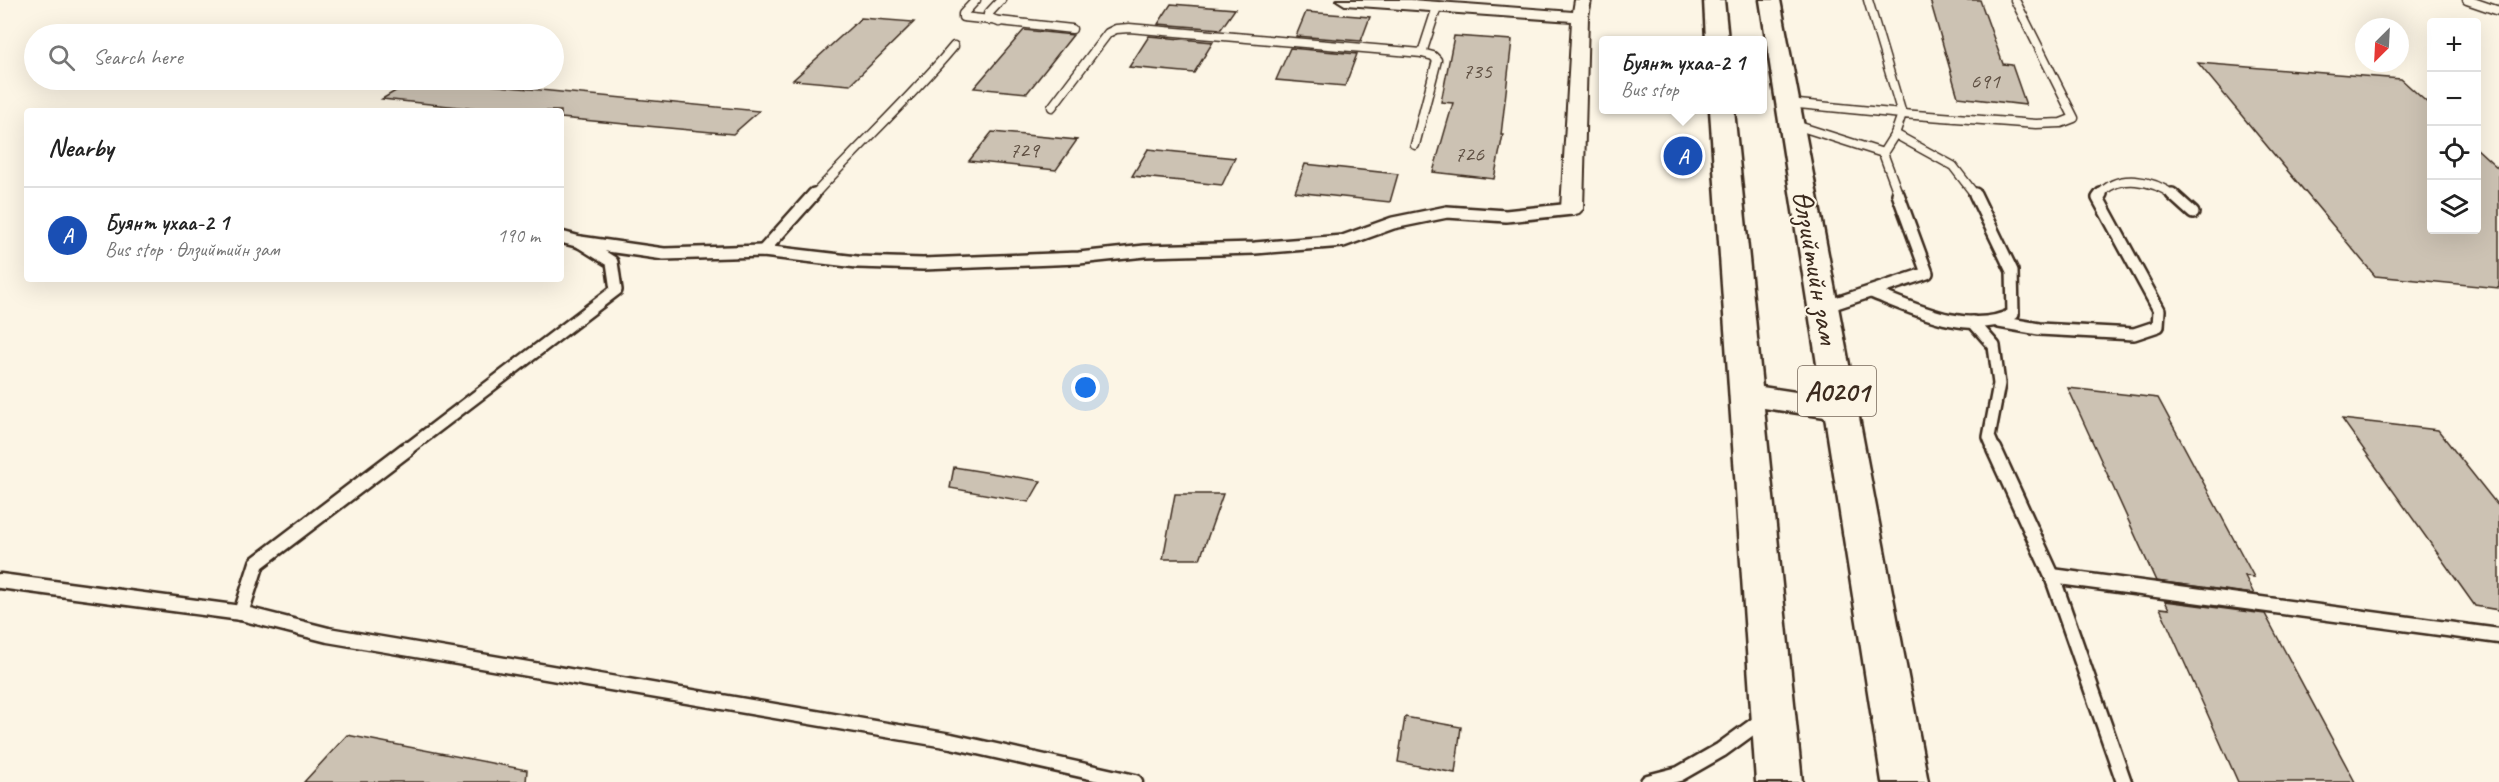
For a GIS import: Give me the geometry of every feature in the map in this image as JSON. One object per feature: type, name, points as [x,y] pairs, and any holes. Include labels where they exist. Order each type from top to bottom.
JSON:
[{"type":"highway","points":[[1714,0],[1717,36]]},
{"type":"highway","name":"Өлзийтийн зам","points":[[1770,0],[1905,782]]},
{"type":"highway","points":[[1722,114],[1779,782]]},
{"type":"highway","points":[[1746,395],[1840,409]]},
{"type":"street","points":[[1346,0],[1437,7],[1582,9],[1572,209]]},
{"type":"lane","points":[[976,0],[963,14],[963,17],[1072,29]]},
{"type":"lane","points":[[1001,0],[987,14],[988,17],[1001,22]]},
{"type":"lane","points":[[1868,0],[1902,114],[1895,134],[1883,153]]},
{"type":"lane","points":[[1790,113],[1902,114],[2036,124],[2061,123],[2074,117],[2015,0]]},
{"type":"lane","points":[[2467,0],[2499,11]]},
{"type":"lane","points":[[1422,53],[1437,7]]},
{"type":"lane","points":[[1052,107],[1108,33],[1116,29],[1141,29],[1422,53],[1433,56],[1437,60],[1415,145]]},
{"type":"lane","points":[[763,251],[851,154],[916,91],[954,46]]},
{"type":"lane","points":[[1790,113],[1883,153],[1927,273],[1824,307]]},
{"type":"lane","points":[[1895,134],[1953,166],[1978,200],[2012,271],[2013,314],[1999,322]]},
{"type":"lane","points":[[1870,292],[1936,314],[1973,322],[1999,322],[2039,329],[2134,334],[2157,326],[2159,310],[2098,198],[2102,190],[2111,184],[2128,180],[2161,187],[2193,213]]},
{"type":"lane","points":[[564,238],[580,243],[664,254],[763,251],[857,262],[923,264],[1079,258],[1145,251],[1255,248],[1343,241],[1393,223],[1447,212],[1506,216],[1572,209]]},
{"type":"lane","points":[[241,613],[257,563],[615,290],[612,262],[580,243]]},
{"type":"lane","points":[[1973,322],[1994,346],[1997,365],[1999,384],[1989,437],[2052,576],[2124,782]]},
{"type":"lane","points":[[2052,576],[2499,636]]},
{"type":"lane","points":[[0,581],[241,613],[328,636],[951,741],[1135,782]]},
{"type":"lane","points":[[1648,782],[1679,774],[1721,750],[1773,712]]},
{"type":"building","points":[[1930,0],[1980,0],[2003,64],[2012,65],[2026,105],[1958,97]]},
{"type":"building","points":[[1171,4],[1235,9],[1221,29],[1158,24]]},
{"type":"building","points":[[1306,12],[1370,17],[1361,41],[1296,36]]},
{"type":"building","points":[[861,18],[914,22],[850,85],[793,80]]},
{"type":"building","points":[[1024,30],[1073,35],[1027,93],[974,88]]},
{"type":"building","points":[[1149,36],[1213,42],[1194,73],[1129,67]]},
{"type":"building","points":[[1454,36],[1512,40],[1501,135],[1503,135],[1494,179],[1433,172],[1453,103],[1441,102]]},
{"type":"building","points":[[1290,48],[1357,54],[1345,86],[1276,80]]},
{"type":"building","points":[[2198,63],[2401,79],[2427,102],[2427,234],[2481,234],[2481,153],[2499,169],[2499,288],[2375,276]]},
{"type":"building","points":[[397,90],[541,90],[759,111],[733,134],[564,118],[564,108],[468,108],[382,99]]},
{"type":"building","points":[[992,132],[1077,140],[1056,170],[969,161]]},
{"type":"building","points":[[1148,149],[1235,158],[1222,185],[1132,176]]},
{"type":"building","points":[[1305,164],[1398,174],[1390,202],[1295,192]]},
{"type":"building","points":[[2068,388],[2158,398],[2254,577],[2245,576],[2254,594],[2156,581]]},
{"type":"building","points":[[2342,419],[2438,430],[2499,507],[2499,610],[2475,606]]},
{"type":"building","points":[[954,467],[1041,481],[1029,502],[950,488]]},
{"type":"building","points":[[1175,494],[1223,494],[1200,559],[1163,559]]},
{"type":"building","points":[[2165,601],[2265,614],[2355,782],[2238,782],[2160,608],[2169,609]]},
{"type":"building","points":[[1405,717],[1461,727],[1455,773],[1398,762]]},
{"type":"building","points":[[347,735],[527,770],[526,782],[304,782]]},
{"type":"place","name":"Буянт ухаа-2 1","points":[[1683,156]]}]
